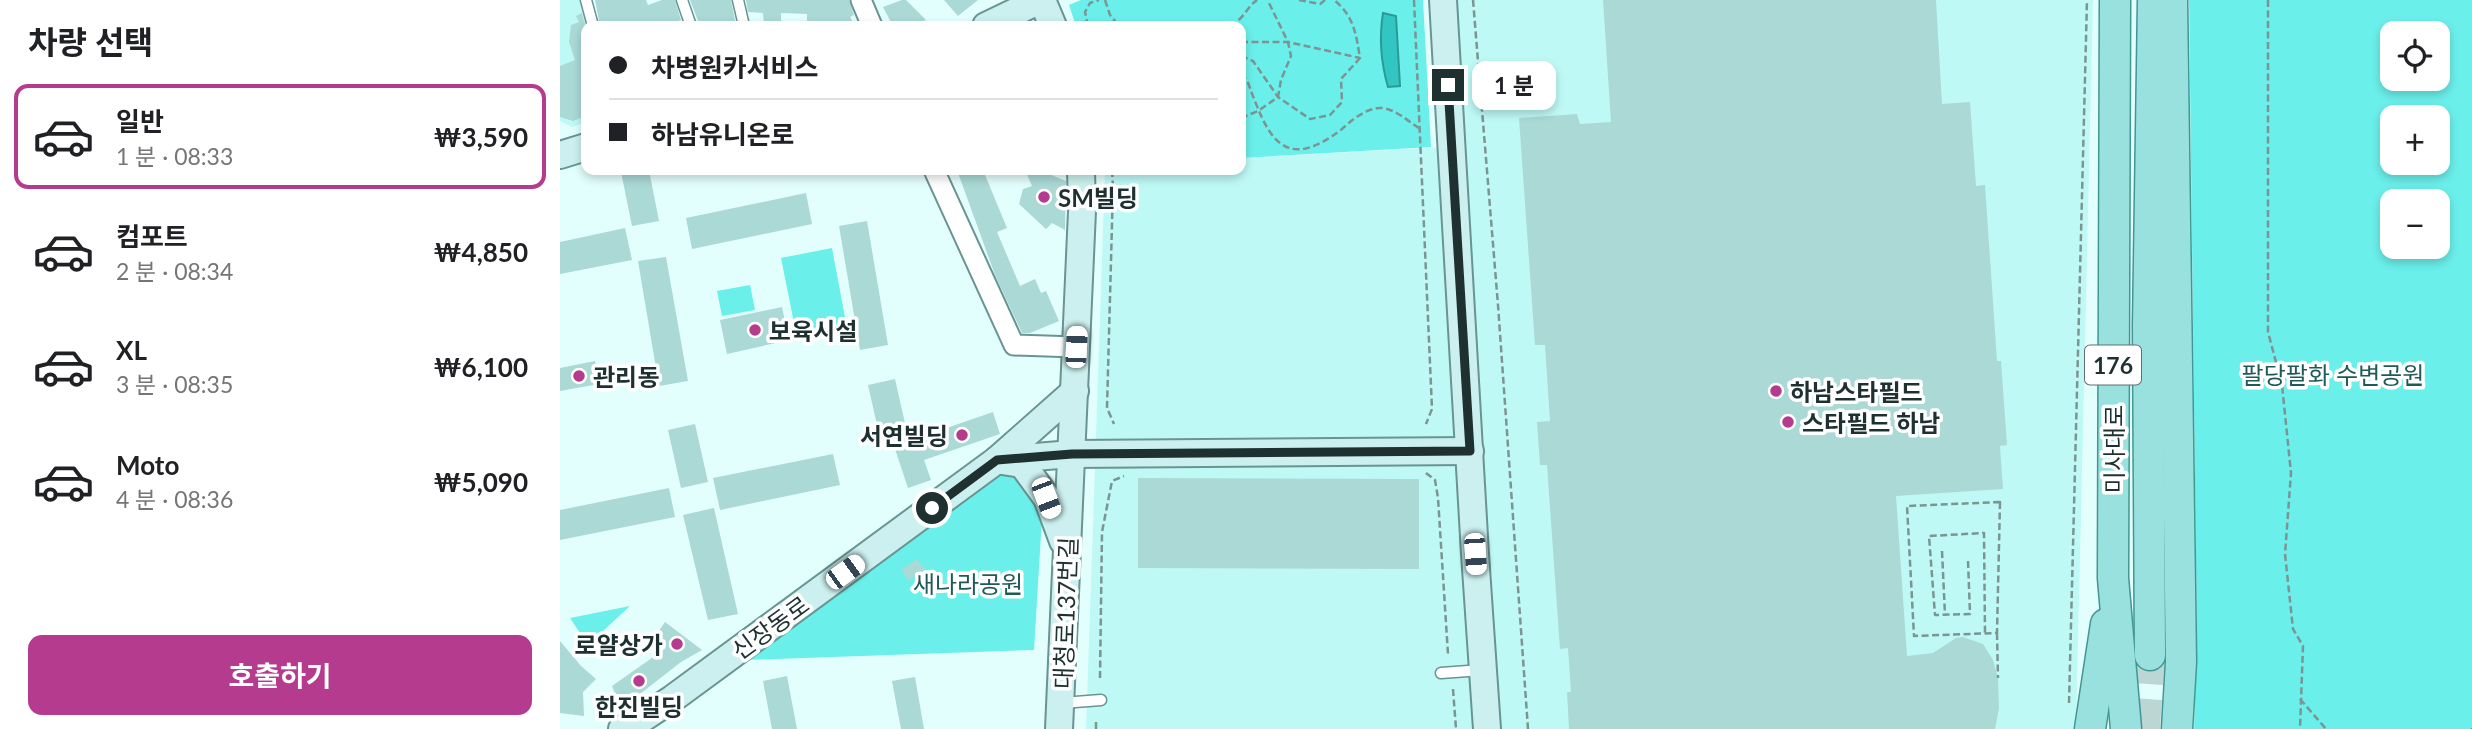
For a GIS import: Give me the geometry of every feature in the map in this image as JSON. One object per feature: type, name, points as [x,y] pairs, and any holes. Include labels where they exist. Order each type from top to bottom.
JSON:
[{"type":"main road","points":[[997,21],[1041,0],[1051,21]]},
{"type":"main road","points":[[1443,0],[1487,729]]},
{"type":"main road","name":"미사대로","points":[[2115,0],[2113,578],[2126,729]]},
{"type":"main road","points":[[2150,655],[2148,326],[2153,0]]},
{"type":"main road","points":[[2172,0],[2181,662],[2177,729]]},
{"type":"main road","points":[[560,154],[581,148]]},
{"type":"main road","points":[[1072,454],[1083,211],[1081,175]]},
{"type":"main road","name":"신장동로","points":[[622,729],[673,699],[997,460],[1074,391]]},
{"type":"main road","points":[[997,460],[1072,454],[1470,451]]},
{"type":"main road","name":"대청로137번길","points":[[1059,729],[1072,454]]},
{"type":"main road","points":[[997,460],[1022,464],[1046,498],[1068,555]]},
{"type":"main road","points":[[2090,729],[2113,578]]},
{"type":"street","points":[[861,0],[870,21]]},
{"type":"street","points":[[936,175],[1014,345],[1076,347]]},
{"type":"lane","points":[[586,0],[592,21]]},
{"type":"lane","points":[[682,0],[690,21]]},
{"type":"lane","points":[[738,0],[743,21]]},
{"type":"lane","points":[[1441,673],[1483,670]]},
{"type":"lane","points":[[1061,703],[1101,700]]},
{"type":"path","points":[[1087,21],[1085,12],[1090,3],[1099,0]]},
{"type":"path","points":[[1105,0],[1113,21]]},
{"type":"path","points":[[1239,21],[1257,0]]},
{"type":"path","points":[[1246,116],[1278,97],[1281,80],[1291,56],[1288,42],[1269,3],[1270,0]]},
{"type":"path","points":[[1299,0],[1320,4],[1325,0]]},
{"type":"path","points":[[1334,0],[1352,20],[1360,58]]},
{"type":"path","points":[[1414,0],[1432,409],[1426,424]]},
{"type":"path","points":[[1473,0],[1499,305],[1528,729]]},
{"type":"path","points":[[2069,704],[2087,0]]},
{"type":"path","points":[[2268,0],[2268,332],[2282,385],[2291,473],[2284,554],[2292,629],[2303,646],[2300,729]]},
{"type":"path","points":[[1246,42],[1288,42],[1360,58]]},
{"type":"path","points":[[1246,58],[1253,61],[1278,97],[1310,119],[1330,115],[1342,102],[1341,79],[1360,58]]},
{"type":"path","points":[[1246,79],[1269,134],[1282,144],[1297,150],[1312,149],[1366,112],[1378,108],[1389,109],[1422,130]]},
{"type":"path","points":[[1112,175],[1107,408],[1114,424]]},
{"type":"path","points":[[1100,678],[1102,532],[1112,481],[1121,477]]},
{"type":"path","points":[[1435,480],[1448,654]]},
{"type":"path","points":[[1997,633],[1914,636],[1907,506],[2000,502],[1998,678]]},
{"type":"path","points":[[1968,561],[1970,614],[1935,615],[1929,536],[1984,533],[1985,634]]},
{"type":"path","points":[[1942,551],[1945,615]]},
{"type":"path","points":[[1453,689],[1456,729]]},
{"type":"path","points":[[2300,699],[2326,729]]},
{"type":"path","points":[[1096,719],[1096,729]]},
{"type":"shaded area","points":[[560,0],[585,0],[591,21],[581,21],[581,124],[572,127],[560,121]]},
{"type":"shaded area","points":[[1456,0],[2093,0],[2076,729],[1086,729],[1105,175],[1246,175],[1246,158],[1464,146]]},
{"type":"shaded area","points":[[1383,13],[1396,16],[1400,86],[1388,87],[1382,60]]},
{"type":"green space","points":[[1081,0],[1423,0],[1431,147],[1246,158],[1246,21],[1074,21],[1069,5]]},
{"type":"green space","name":"팔당팔화 수변공원","points":[[2189,0],[2472,0],[2472,729],[2194,729],[2197,644]]},
{"type":"green space","points":[[832,248],[847,328],[797,338],[781,258]]},
{"type":"green space","points":[[750,285],[755,310],[722,316],[717,291]]},
{"type":"green space","name":"새나라공원","points":[[1000,471],[1044,485],[1034,650],[745,660]]},
{"type":"green space","points":[[630,606],[588,645],[570,618]]},
{"type":"building","points":[[595,0],[646,0],[648,5],[662,0],[675,0],[681,20],[678,21],[599,21]]},
{"type":"building","points":[[690,0],[731,0],[735,21],[698,21]]},
{"type":"building","points":[[746,0],[849,0],[854,15],[850,17],[852,21],[807,21],[807,14],[781,13],[781,21],[764,21],[763,13],[748,12]]},
{"type":"building","points":[[906,0],[926,20],[890,21],[883,7]]},
{"type":"building","points":[[944,0],[978,0],[958,16]]},
{"type":"building","name":"하남스타필드","points":[[1603,0],[1936,0],[1942,104],[1970,102],[1976,186],[1985,185],[1997,361],[2001,361],[2007,445],[2000,446],[2003,489],[1896,496],[1907,656],[1933,653],[1956,638],[1963,637],[1983,644],[1993,660],[1998,678],[1999,708],[1995,729],[1569,729],[1567,692],[1571,692],[1568,648],[1560,649],[1547,465],[1540,465],[1537,422],[1550,421],[1545,345],[1535,345],[1519,118],[1577,114],[1580,124],[1611,122]]},
{"type":"building","points":[[582,13],[584,21],[581,21],[581,118],[573,121],[560,117],[560,66],[575,60],[569,42],[571,25],[579,22],[576,16]]},
{"type":"building","points":[[622,175],[650,175],[659,221],[632,226]]},
{"type":"building","points":[[959,175],[985,175],[1007,228],[997,232],[1020,286],[1035,279],[1041,293],[1046,291],[1059,321],[1030,333],[1022,333],[995,275]]},
{"type":"building","name":"SM빌딩","points":[[1027,175],[1051,175],[1066,181],[1065,230],[1052,223],[1046,229],[1019,204],[1023,189],[1032,186]]},
{"type":"building","points":[[806,193],[812,224],[692,249],[686,218]]},
{"type":"building","points":[[867,221],[888,345],[860,350],[839,226]]},
{"type":"building","points":[[625,228],[632,260],[560,274],[560,242]]},
{"type":"building","points":[[666,257],[688,381],[659,386],[638,261]]},
{"type":"building","name":"보육시설","points":[[782,307],[789,340],[727,354],[720,320]]},
{"type":"building","name":"관리동","points":[[595,361],[599,384],[560,391],[560,368]]},
{"type":"building","points":[[895,379],[909,441],[993,412],[1000,434],[924,460],[931,480],[908,488],[892,440],[881,443],[868,385]]},
{"type":"building","points":[[695,424],[708,482],[681,488],[668,430]]},
{"type":"building","points":[[833,454],[840,485],[720,510],[713,478]]},
{"type":"building","points":[[1138,478],[1419,479],[1419,569],[1138,568]]},
{"type":"building","points":[[669,488],[675,517],[560,540],[560,510]]},
{"type":"building","points":[[714,508],[738,614],[708,620],[683,515]]},
{"type":"building","points":[[917,559],[925,569],[909,581],[901,570]]},
{"type":"building","points":[[665,622],[702,650],[620,706],[612,686],[666,648],[654,638]]},
{"type":"building","points":[[560,641],[596,679],[583,692],[584,716],[560,713]]},
{"type":"building","points":[[787,676],[797,729],[772,729],[763,681]]},
{"type":"building","points":[[915,677],[924,729],[901,729],[892,681]]},
{"type":"tunnel","points":[[2145,729],[2150,655]]},
{"type":"place","name":"SM빌딩","points":[[1044,197]]},
{"type":"place","name":"보육시설","points":[[755,330]]},
{"type":"place","name":"관리동","points":[[579,376]]},
{"type":"place","name":"하남스타필드","points":[[1776,391]]},
{"type":"place","name":"스타필드 하남","points":[[1788,422]]},
{"type":"place","name":"서연빌딩","points":[[962,435]]},
{"type":"place","name":"로얄상가","points":[[677,644]]},
{"type":"place","name":"한진빌딩","points":[[639,681]]},
{"type":"route","points":[[932,508],[997,460],[1072,454],[1470,451],[1448,85]]}]
